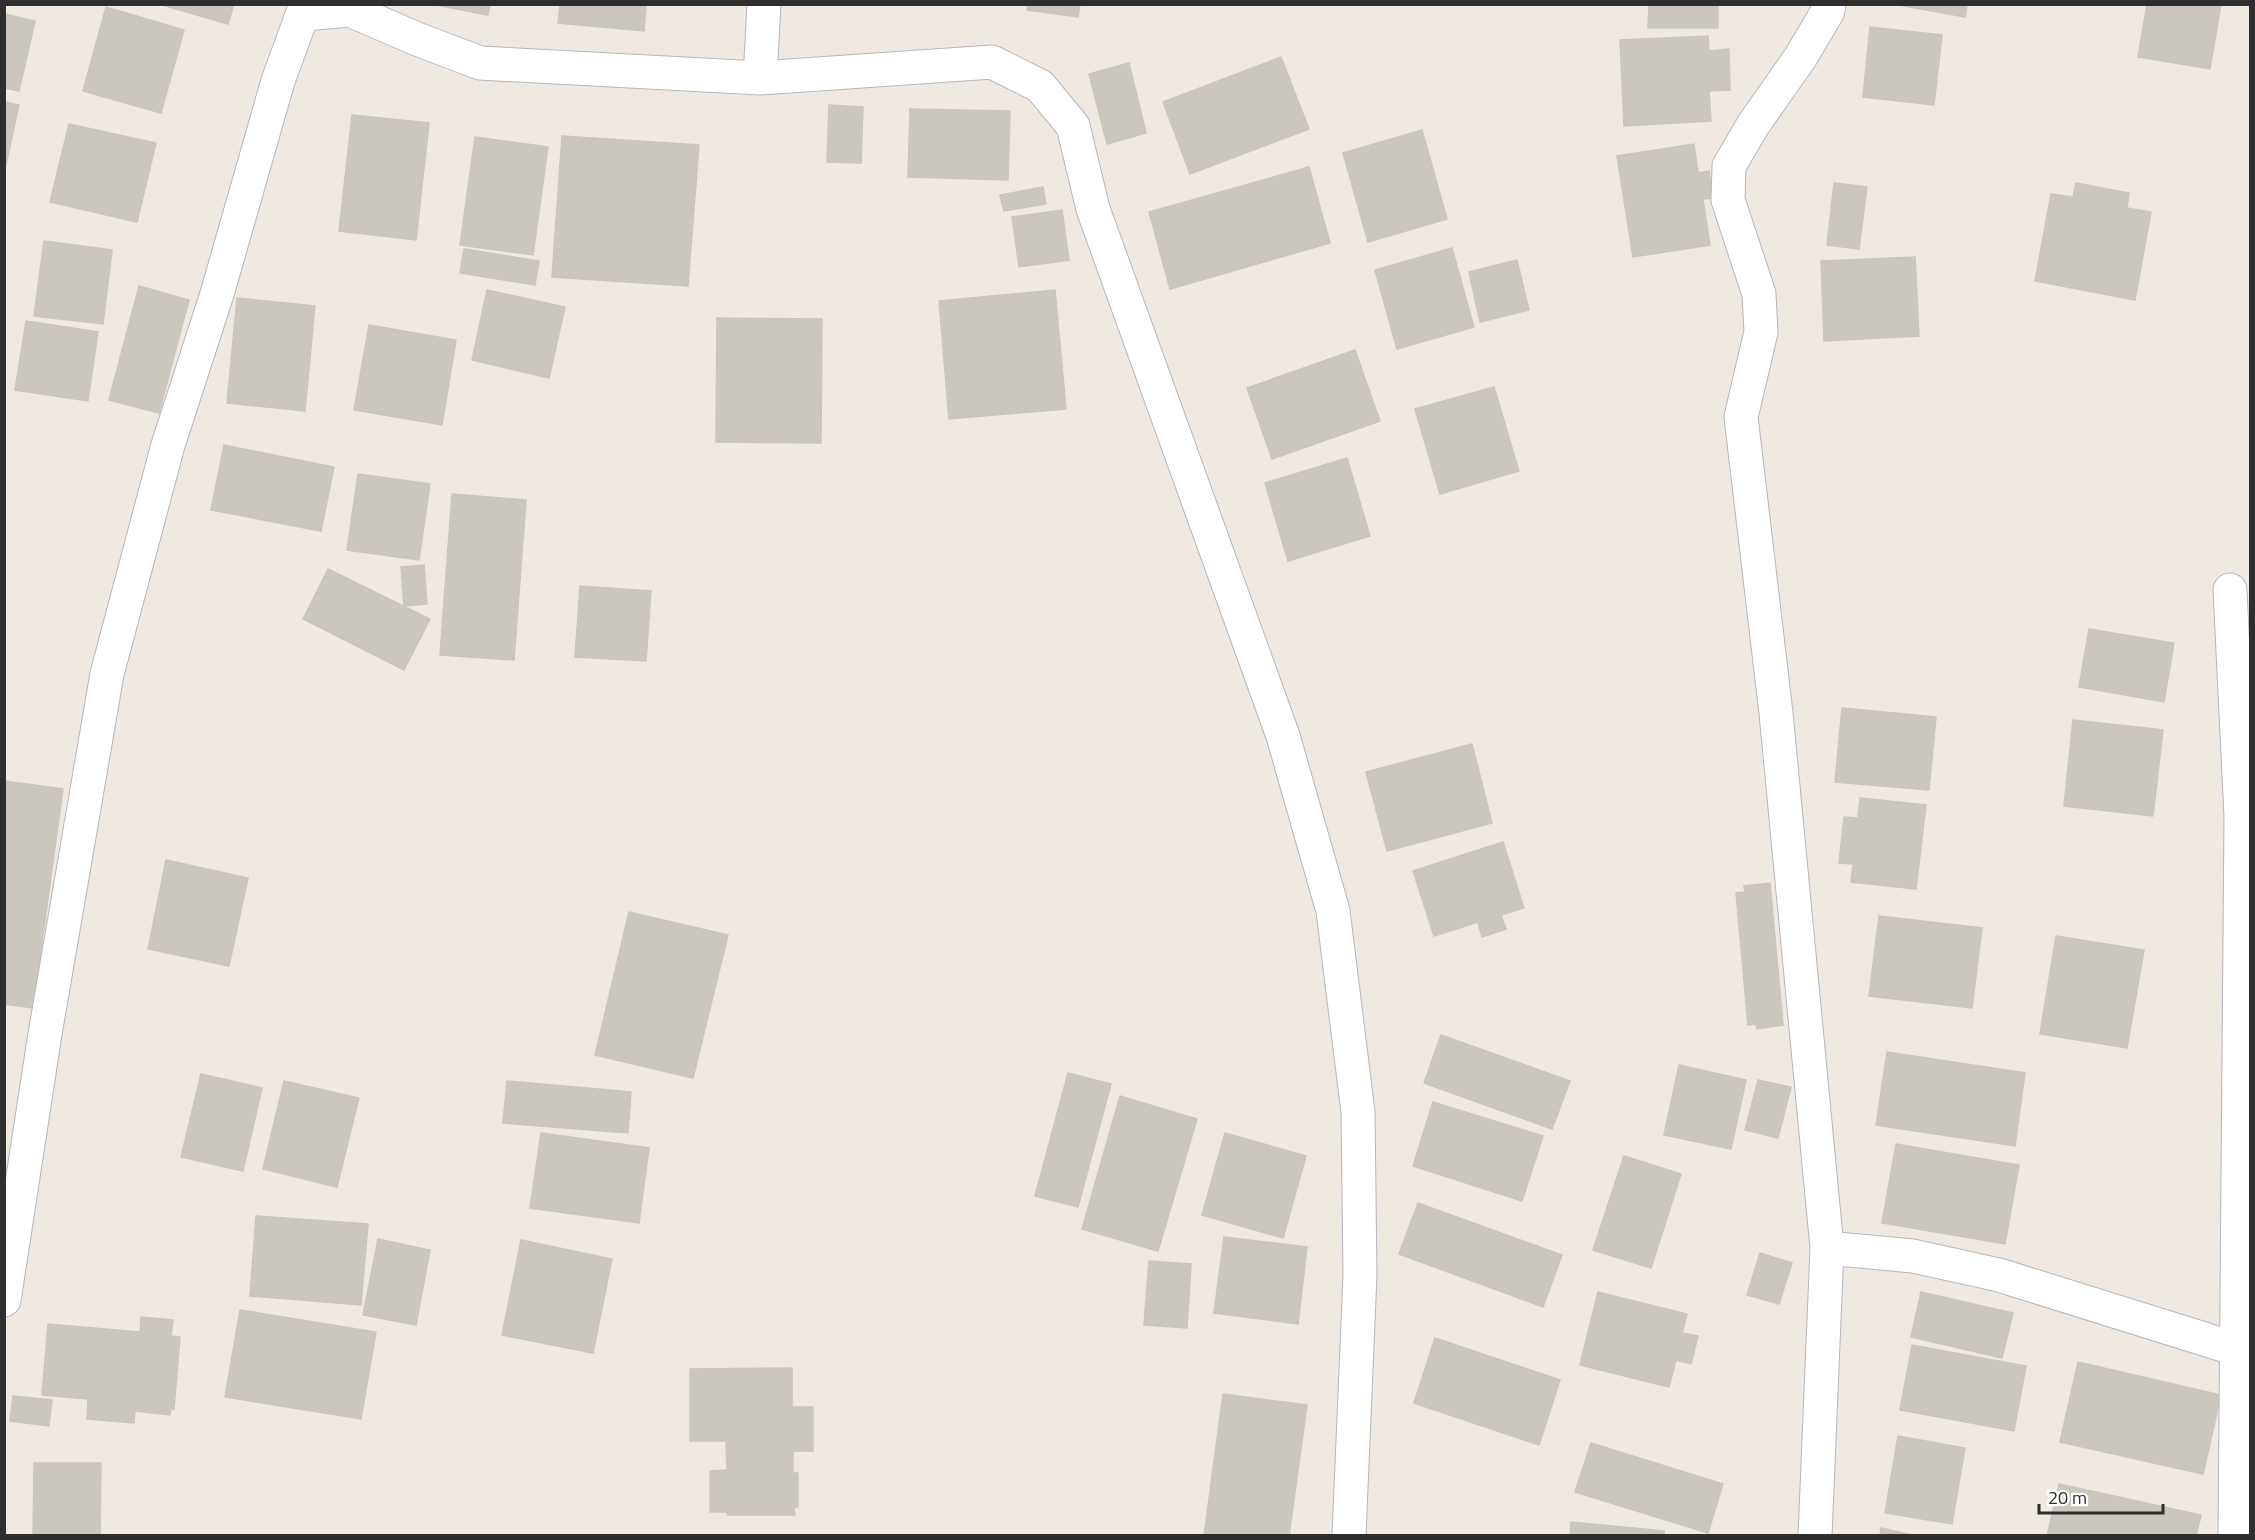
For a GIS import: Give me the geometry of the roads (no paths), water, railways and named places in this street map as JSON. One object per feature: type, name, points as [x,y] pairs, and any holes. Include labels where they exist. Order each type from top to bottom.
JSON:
[{"type":"street","points":[[760,78],[764,4]]},
{"type":"street","points":[[1815,1536],[1827,1248],[1777,724],[1742,417],[1761,332],[1759,294],[1728,200],[1729,166],[1753,125],[1800,58],[1828,11],[1829,4]]},
{"type":"street","points":[[4,1300],[45,1034],[107,674],[168,445],[217,294],[278,81],[305,9],[350,10],[480,63],[760,78],[993,62],[1040,86],[1073,126],[1094,209],[1283,736],[1333,911],[1358,1113],[1360,1275],[1349,1536]]},
{"type":"street","points":[[2230,590],[2241,816],[2243,1349],[2235,1536]]},
{"type":"street","points":[[1827,1248],[1913,1256],[1999,1275],[2243,1349]]}]
